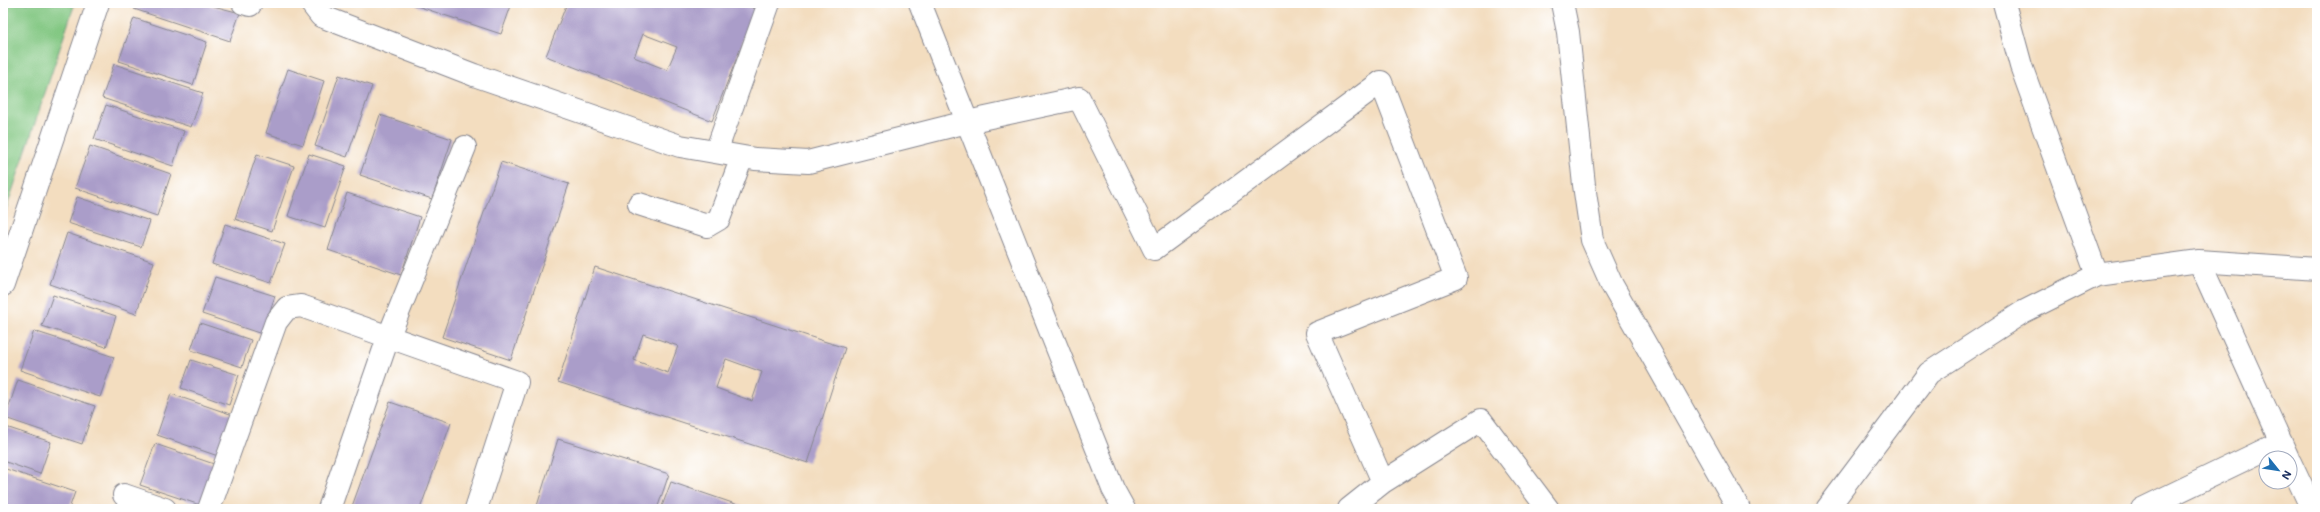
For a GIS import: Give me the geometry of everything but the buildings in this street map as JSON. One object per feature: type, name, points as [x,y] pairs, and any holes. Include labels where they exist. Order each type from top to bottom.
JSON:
[{"type":"street","points":[[3,285],[98,3]]},
{"type":"street","points":[[311,3],[321,16],[474,75],[680,146],[742,157],[808,162],[967,122],[1080,98],[1154,249],[1381,82],[1456,278],[1318,332],[1383,482]]},
{"type":"street","points":[[716,152],[770,3]]},
{"type":"street","points":[[920,3],[1113,489],[1124,509]]},
{"type":"street","points":[[1562,3],[1568,32],[1584,185],[1592,240],[1612,285],[1739,509]]},
{"type":"street","points":[[2004,3],[2021,66],[2097,274]]},
{"type":"street","points":[[329,509],[388,338],[465,147]]},
{"type":"street","points":[[639,204],[707,226],[719,219],[742,157]]},
{"type":"street","points":[[2199,261],[2284,450]]},
{"type":"street","points":[[1827,509],[1930,373],[2023,312],[2097,274],[2199,261],[2317,269]]},
{"type":"street","points":[[209,509],[276,322],[287,308],[301,306],[388,338],[517,382],[476,509]]},
{"type":"street","points":[[1348,509],[1383,482],[1481,420],[1548,509]]},
{"type":"street","points":[[2142,509],[2258,461]]},
{"type":"street","points":[[2298,479],[2312,509]]},
{"type":"street","points":[[124,495],[165,509]]},
{"type":"green space","points":[[3,3],[75,3],[3,219]]}]
